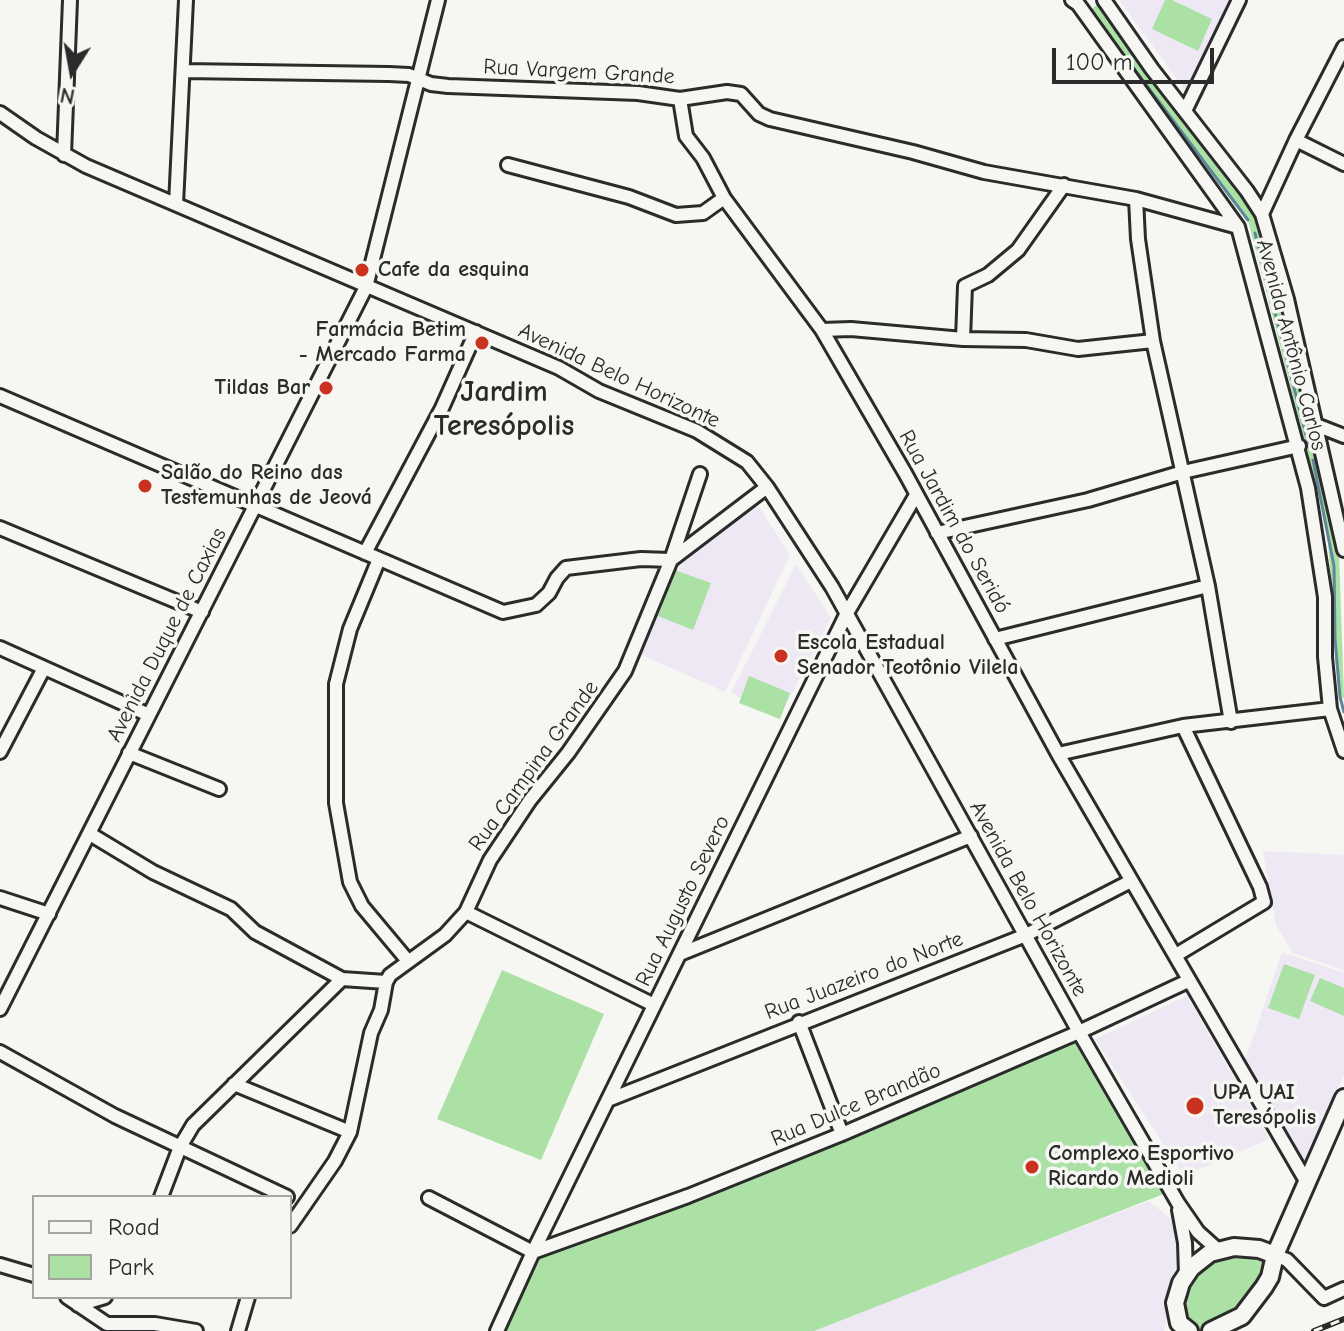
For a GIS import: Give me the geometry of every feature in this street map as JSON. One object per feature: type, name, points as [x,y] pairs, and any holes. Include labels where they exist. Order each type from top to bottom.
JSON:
[{"type":"main road","points":[[1211,1331],[1232,1323],[1251,1307],[1270,1277],[1275,1255],[1344,1098]]},
{"type":"main road","points":[[1251,1247],[1268,1239],[1295,1210]]},
{"type":"main road","points":[[1174,1331],[1177,1293],[1186,1275],[1199,1260],[1218,1250],[1234,1247],[1251,1247],[1275,1255]]},
{"type":"main road","points":[[1176,1311],[1179,1323],[1189,1331]]},
{"type":"street","points":[[64,155],[70,0]]},
{"type":"street","points":[[176,204],[186,0]]},
{"type":"street","name":"Avenida Duque de Caxias","points":[[0,1009],[366,287],[438,0]]},
{"type":"street","name":"Avenida Antônio Carlos","points":[[1104,0],[1262,214],[1278,265],[1344,550]]},
{"type":"street","points":[[1185,111],[1239,0]]},
{"type":"street","name":"Avenida Antônio Carlos","points":[[1078,1],[1238,227],[1308,488],[1325,597],[1325,657],[1330,709],[1344,751]]},
{"type":"street","points":[[1262,214],[1344,47]]},
{"type":"street","name":"Rua Vargem Grande","points":[[183,71],[409,75],[431,84],[448,86],[638,93],[680,99],[727,92],[741,94],[759,114],[770,119],[984,172],[1136,199],[1238,227]]},
{"type":"street","name":"Rua Jardim do Seridó","points":[[680,99],[686,136],[703,158],[724,198],[822,330],[1058,754],[1306,1181]]},
{"type":"street","name":"Avenida Belo Horizonte","points":[[0,113],[64,155],[559,368],[599,391],[697,431],[747,462],[767,487],[847,613],[1079,1032],[1178,1203]]},
{"type":"street","points":[[1296,140],[1344,164]]},
{"type":"street","points":[[508,165],[615,193],[676,215],[703,213],[724,198]]},
{"type":"street","points":[[963,339],[965,286],[988,275],[1018,250],[1064,185]]},
{"type":"street","points":[[1136,199],[1138,239],[1153,341],[1208,586],[1231,722]]},
{"type":"street","points":[[822,330],[851,329],[963,339],[1026,340],[1078,349],[1153,341]]},
{"type":"street","points":[[365,553],[442,408],[476,332]]},
{"type":"street","points":[[0,396],[503,612],[536,605],[549,593],[566,568],[641,559],[671,560],[767,487]]},
{"type":"street","points":[[1316,425],[1344,436]]},
{"type":"street","points":[[937,533],[1088,500],[1183,472],[1299,446]]},
{"type":"street","name":"Rua Campina Grande","points":[[386,982],[390,975],[445,935],[466,912],[490,860],[625,671],[671,560],[700,474]]},
{"type":"street","name":"Rua Augusto Severo","points":[[497,1331],[847,613],[916,495]]},
{"type":"street","points":[[0,528],[202,612]]},
{"type":"street","points":[[379,559],[350,629],[336,684],[336,803],[350,882],[362,906],[408,961]]},
{"type":"street","points":[[995,639],[1208,586]]},
{"type":"street","points":[[0,648],[149,715]]},
{"type":"street","points":[[0,752],[44,668]]},
{"type":"street","points":[[1058,754],[1183,726],[1330,709]]},
{"type":"street","points":[[1176,955],[1264,902],[1260,887],[1183,726]]},
{"type":"street","points":[[129,753],[219,789]]},
{"type":"street","points":[[90,834],[153,872],[231,909],[255,932],[342,979],[386,982],[381,1010],[371,1033],[350,1132],[339,1154],[292,1224]]},
{"type":"street","points":[[680,954],[971,836]]},
{"type":"street","name":"Rua Juazeiro do Norte","points":[[608,1100],[799,1022],[1026,935],[1131,881]]},
{"type":"street","points":[[0,898],[49,914]]},
{"type":"street","points":[[466,912],[654,1005]]},
{"type":"street","points":[[162,1195],[180,1147],[193,1125],[342,979]]},
{"type":"street","name":"Rua Dulce Brandão","points":[[533,1252],[688,1196],[842,1134],[1079,1032],[1188,981]]},
{"type":"street","points":[[799,1022],[842,1134]]},
{"type":"street","points":[[0,1052],[115,1116],[282,1195]]},
{"type":"street","points":[[234,1084],[350,1132]]},
{"type":"street","points":[[429,1198],[533,1252]]},
{"type":"street","points":[[292,1200],[306,1206]]},
{"type":"street","points":[[1178,1203],[1198,1232],[1218,1250]]},
{"type":"street","points":[[1178,1203],[1185,1243],[1186,1275]]},
{"type":"street","points":[[1275,1255],[1287,1260],[1324,1298],[1344,1289]]},
{"type":"street","points":[[0,1265],[32,1274]]},
{"type":"street","points":[[238,1331],[247,1299]]},
{"type":"street","points":[[72,1301],[107,1324],[155,1324],[196,1331]]},
{"type":"shaded area","points":[[1119,0],[1231,0],[1185,90]]},
{"type":"shaded area","points":[[756,502],[790,555],[725,692],[640,654],[687,553]]},
{"type":"shaded area","name":"Escola Estadual Senador Teotônio Vilela","points":[[796,564],[831,618],[779,718],[731,693]]},
{"type":"shaded area","points":[[1263,851],[1344,855],[1344,970],[1293,953],[1276,925]]},
{"type":"shaded area","points":[[1282,952],[1344,973],[1344,1074],[1304,1168],[1245,1061]]},
{"type":"shaded area","name":"UPA UAI Teresópolis","points":[[1187,996],[1269,1139],[1184,1176],[1095,1039]]},
{"type":"shaded area","points":[[1149,1201],[1172,1220],[1180,1248],[1164,1331],[809,1331]]},
{"type":"green space","points":[[1165,0],[1172,0],[1212,19],[1198,51],[1152,29]]},
{"type":"green space","points":[[1098,4],[1258,218],[1338,524],[1344,698],[1340,697],[1327,529],[1248,220],[1089,11]]},
{"type":"green space","points":[[675,570],[711,583],[693,630],[658,616]]},
{"type":"green space","points":[[749,676],[790,693],[780,719],[739,703]]},
{"type":"green space","points":[[1284,964],[1315,975],[1299,1019],[1268,1008]]},
{"type":"green space","points":[[502,970],[604,1014],[541,1160],[437,1119]]},
{"type":"green space","points":[[1320,978],[1344,988],[1344,1016],[1310,1001]]},
{"type":"green space","points":[[1079,1037],[1166,1193],[814,1331],[505,1331],[537,1258]]},
{"type":"green space","points":[[1252,1253],[1267,1257],[1268,1264],[1252,1303],[1204,1329],[1185,1326],[1182,1315],[1185,1296],[1200,1272],[1221,1257]]},
{"type":"waterway","points":[[1092,13],[1248,220]]},
{"type":"waterway","points":[[1255,233],[1309,447]]},
{"type":"waterway","points":[[1313,460],[1334,566],[1335,639],[1344,712]]},
{"type":"railway","points":[[1314,1331],[1344,1319]]},
{"type":"place","name":"Cafe da esquina","points":[[362,270]]},
{"type":"place","name":"Farmácia Betim - Mercado Farma","points":[[482,343]]},
{"type":"place","name":"Tildas Bar","points":[[326,388]]},
{"type":"place","name":"Salão do Reino das Testemunhas de Jeová","points":[[145,486]]},
{"type":"place","name":"Escola Estadual Senador Teotônio Vilela","points":[[781,656]]},
{"type":"place","name":"UPA UAI Teresópolis","points":[[1195,1106]]},
{"type":"place","name":"Complexo Esportivo Ricardo Medioli","points":[[1032,1167]]},
{"type":"district","name":"Jardim Teresópolis","points":[[504,410]]}]
